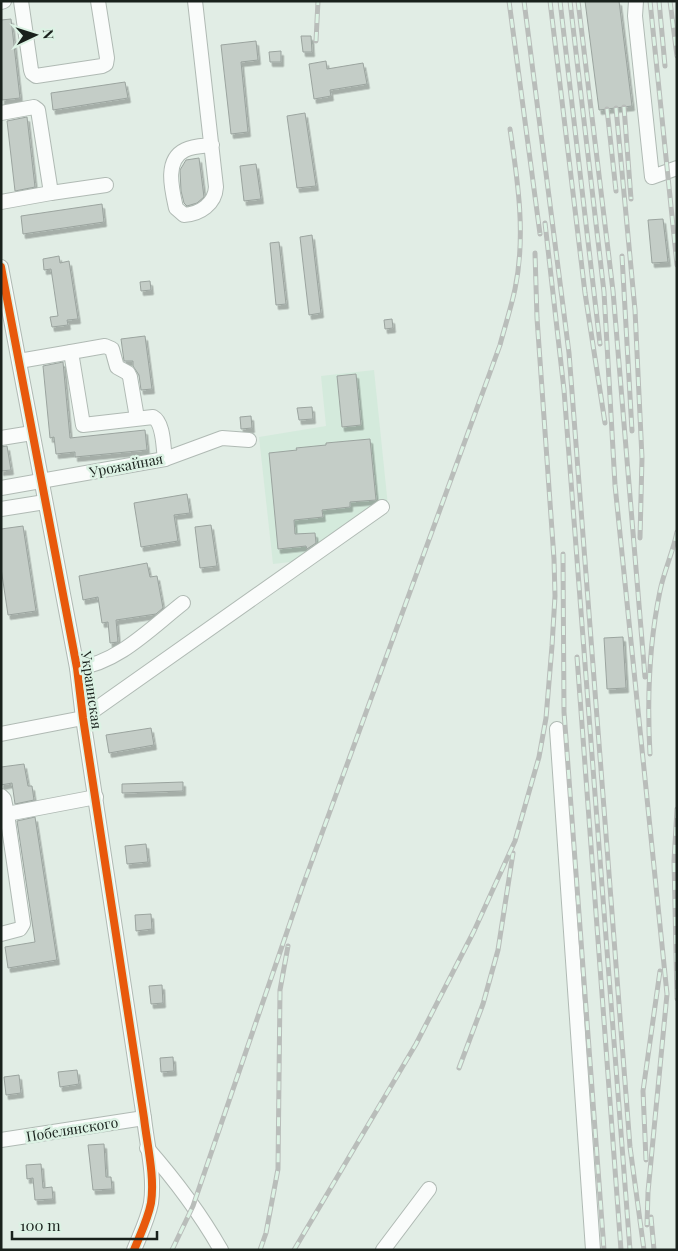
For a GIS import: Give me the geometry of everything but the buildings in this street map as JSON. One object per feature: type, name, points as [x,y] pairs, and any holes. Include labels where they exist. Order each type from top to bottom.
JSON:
[{"type":"street","points":[[21,1],[31,70],[36,76],[106,64],[107,58],[98,1]]},
{"type":"street","points":[[195,1],[212,145],[216,193],[210,204],[203,209],[190,215],[184,215],[176,208],[171,170],[172,163],[185,150],[212,145]]},
{"type":"street","points":[[636,1],[635,16],[652,177],[677,168]]},
{"type":"street","points":[[1,113],[34,107],[38,110],[52,193]]},
{"type":"street","points":[[1,202],[106,185]]},
{"type":"street","name":"Украинская","points":[[1,267],[77,668],[144,1118],[151,1182],[151,1202],[134,1250]]},
{"type":"street","points":[[19,361],[105,346],[111,348],[117,366],[128,373],[130,377],[137,418]]},
{"type":"street","points":[[72,352],[82,424],[87,426],[153,417],[158,421],[165,459]]},
{"type":"street","points":[[1,438],[32,433]]},
{"type":"street","name":"Урожайная","points":[[1,488],[165,459],[222,438],[249,440]]},
{"type":"street","points":[[1,510],[45,502]]},
{"type":"street","points":[[1,734],[83,718],[382,507]]},
{"type":"street","points":[[77,668],[91,667],[105,661],[140,638],[183,604]]},
{"type":"street","points":[[557,729],[593,1250]]},
{"type":"street","points":[[1,796],[4,799],[7,814],[23,924],[20,930],[1,934]]},
{"type":"street","points":[[7,814],[96,797]]},
{"type":"street","name":"Побелянского","points":[[1,1140],[144,1118]]},
{"type":"street","points":[[147,1148],[169,1173],[193,1206],[221,1250]]},
{"type":"street","points":[[383,1250],[429,1189]]},
{"type":"shaded area","points":[[374,370],[388,506],[299,561],[273,564],[259,437],[326,426],[321,376]]},
{"type":"railway","points":[[316,41],[318,1]]},
{"type":"railway","points":[[509,1],[540,234]]},
{"type":"railway","points":[[524,1],[569,353],[630,1147],[644,1250]]},
{"type":"railway","points":[[550,1],[585,293],[605,423]]},
{"type":"railway","points":[[560,1],[600,344]]},
{"type":"railway","points":[[570,1],[604,292],[615,485],[667,994],[648,1192],[647,1225]]},
{"type":"railway","points":[[578,1],[613,291],[645,677]]},
{"type":"railway","points":[[650,1],[677,265]]},
{"type":"railway","points":[[659,1],[665,66]]},
{"type":"railway","points":[[670,1],[677,56]]},
{"type":"railway","points":[[624,107],[631,199]]},
{"type":"railway","points":[[616,108],[635,310],[642,458],[640,538]]},
{"type":"railway","points":[[607,109],[616,191]]},
{"type":"railway","points":[[172,1250],[193,1206],[302,888],[500,345],[515,289],[520,249],[520,209],[510,129]]},
{"type":"railway","points":[[545,223],[564,390],[630,1250]]},
{"type":"railway","points":[[294,1250],[416,1044],[474,931],[515,841],[539,757],[546,718],[555,596],[537,318],[535,253]]},
{"type":"railway","points":[[622,256],[632,431]]},
{"type":"railway","points":[[650,754],[649,693],[653,631],[662,584],[677,532]]},
{"type":"railway","points":[[563,554],[564,712],[604,1250]]},
{"type":"railway","points":[[577,657],[621,1250]]},
{"type":"railway","points":[[677,809],[674,861],[677,999]]},
{"type":"railway","points":[[459,1068],[483,1004],[498,950],[513,853]]},
{"type":"railway","points":[[260,1250],[266,1233],[278,1169],[280,990],[288,946]]},
{"type":"railway","points":[[646,1160],[643,1091],[660,971]]},
{"type":"railway","points":[[651,1217],[654,1250]]},
{"type":"cycle path","points":[[1,267],[77,668],[150,1160],[151,1203],[134,1250]]}]
